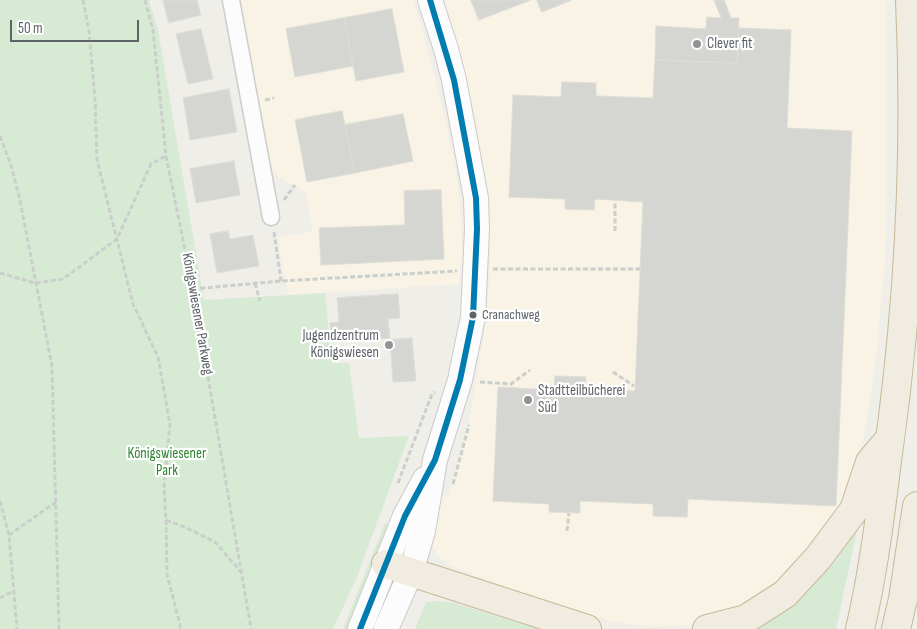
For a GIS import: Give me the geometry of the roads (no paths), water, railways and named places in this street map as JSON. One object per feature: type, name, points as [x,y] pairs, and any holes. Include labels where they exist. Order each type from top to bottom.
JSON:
[{"type":"highway","points":[[860,629],[880,515],[903,335],[911,202],[913,67],[910,0]]},
{"type":"highway","points":[[708,629],[746,619],[785,594],[818,558],[854,510],[870,462],[891,437]]},
{"type":"highway","points":[[896,629],[903,599],[917,506]]},
{"type":"highway","points":[[399,568],[586,629]]},
{"type":"highway","points":[[903,599],[910,629]]},
{"type":"street","points":[[231,0],[271,217]]},
{"type":"street","points":[[386,629],[399,568],[405,516],[435,460],[460,380],[473,317],[476,270],[476,198],[454,80],[430,0]]},
{"type":"street","points":[[360,629],[399,568]]},
{"type":"place","name":"Clever fit","points":[[697,44]]},
{"type":"place","name":"Cranachweg","points":[[473,315]]},
{"type":"place","name":"Jugendzentrum Königswiesen","points":[[389,345]]},
{"type":"place","name":"Stadtteilbücherei Süd","points":[[528,400]]},
{"type":"park label","name":"Königswiesener Park","points":[[167,462]]}]
